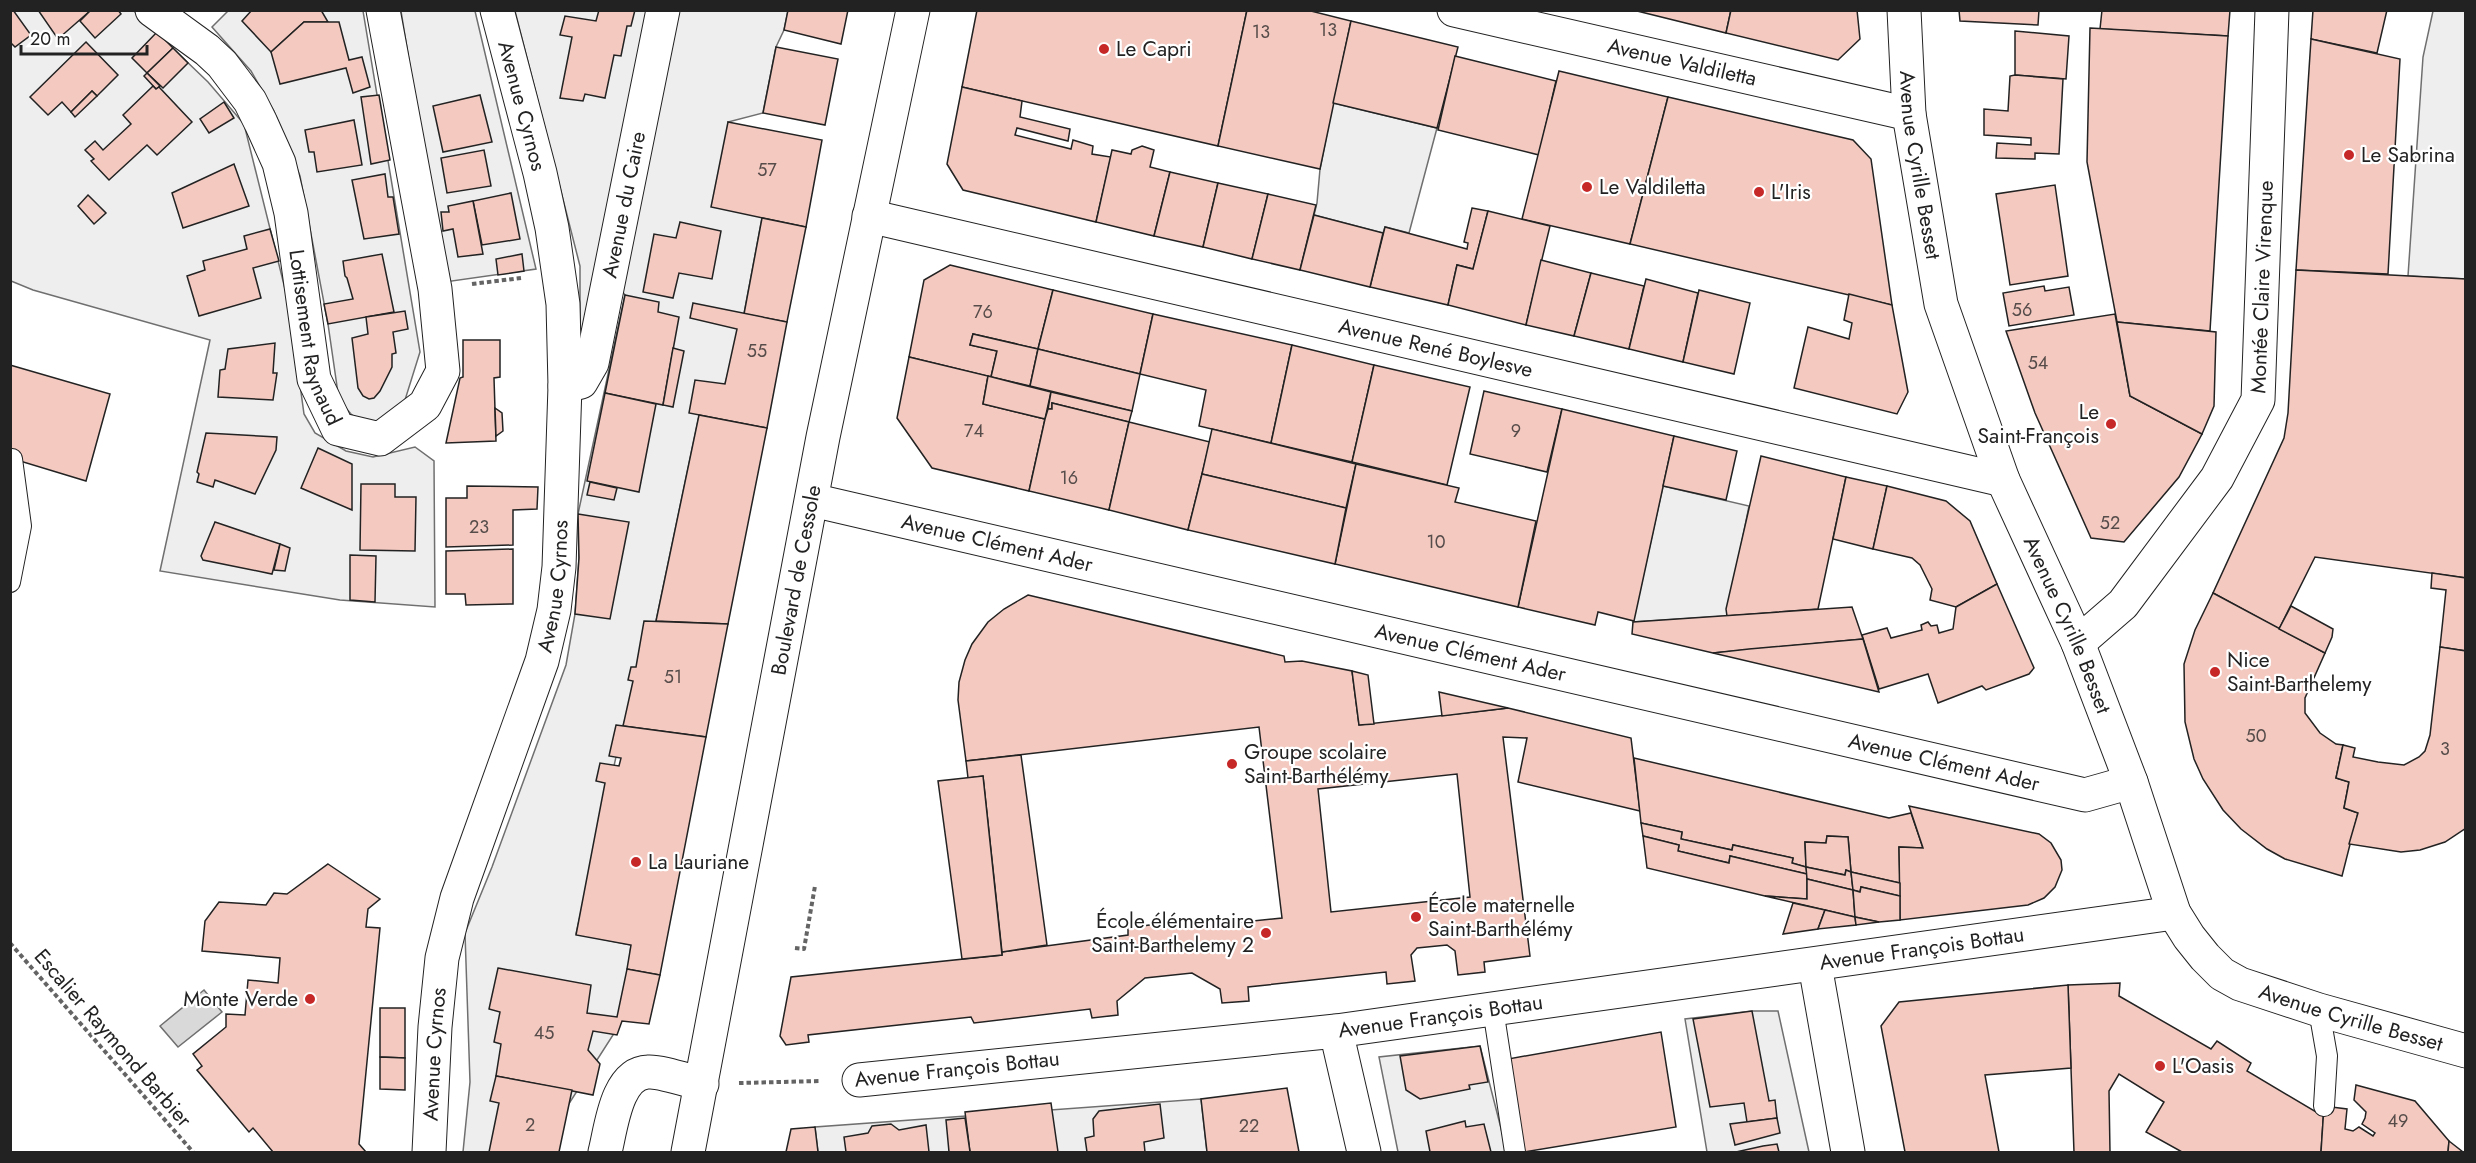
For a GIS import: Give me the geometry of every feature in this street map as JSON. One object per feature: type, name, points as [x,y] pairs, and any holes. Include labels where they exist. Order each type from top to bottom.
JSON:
[{"type":"street","name":"Lottisement Raynaud","points":[[152,10],[207,50],[222,64],[250,101],[279,163],[291,213],[314,380],[338,429],[380,439],[425,405],[443,371],[435,289],[382,10]]},
{"type":"street","name":"Avenue Cyrnos","points":[[429,1152],[435,1027],[442,958],[457,898],[542,661],[554,610],[560,567],[565,386],[563,304],[540,173],[497,10]]},
{"type":"street","name":"Avenue du Caire","points":[[565,386],[581,382],[592,363],[663,10]]},
{"type":"street","name":"Boulevard de Cessole","points":[[688,1152],[812,500],[913,10]]},
{"type":"street","name":"Avenue Valdiletta","points":[[1454,10],[1909,114]]},
{"type":"street","name":"Avenue Cyrille Besset","points":[[1904,10],[1909,114],[1941,304],[2003,480],[2078,643],[2130,782],[2174,914],[2189,938],[2222,974],[2240,984],[2319,1010],[2466,1051]]},
{"type":"street","name":"Montée Claire Virenque","points":[[2078,643],[2130,596],[2217,478],[2258,400],[2272,10]]},
{"type":"street","name":"Avenue René Boylesve","points":[[870,216],[2003,480]]},
{"type":"street","name":"Avenue Clément Ader","points":[[812,500],[2085,795],[2130,782]]},
{"type":"street","name":"Avenue François Bottau","points":[[858,1080],[1336,1031],[2174,914]]},
{"type":"street","points":[[1815,965],[1848,1152]]},
{"type":"street","points":[[1336,1031],[1364,1152]]},
{"type":"street","points":[[605,1152],[619,1095],[631,1079],[647,1071],[702,1084]]},
{"type":"lane","points":[[10,582],[21,526],[12,459]]},
{"type":"lane","points":[[1493,1009],[1515,1152]]},
{"type":"lane","points":[[2319,1010],[2327,1056],[2324,1106]]},
{"type":"path","points":[[435,289],[559,274]]},
{"type":"path","points":[[795,948],[804,949],[816,886]]},
{"type":"path","name":"Escalier Raymond Barbier","points":[[10,943],[193,1152]]},
{"type":"path","name":"Avenue François Bottau","points":[[702,1084],[858,1080]]},
{"type":"shaded area","points":[[10,11],[134,11],[208,82],[244,124],[289,305],[304,414],[315,433],[346,451],[373,457],[415,447],[434,461],[435,607],[340,600],[160,571],[210,340],[33,290],[11,281]]},
{"type":"shaded area","points":[[228,11],[363,11],[420,352],[405,400],[394,416],[365,425],[339,400],[328,324],[300,176],[274,111],[251,71],[212,27]]},
{"type":"shaded area","points":[[401,11],[475,11],[536,269],[445,282]]},
{"type":"shaded area","points":[[515,11],[649,11],[580,352],[580,266]]},
{"type":"shaded area","points":[[676,11],[788,11],[784,30],[776,47],[763,113],[728,122],[762,218],[744,314],[725,384],[699,416],[656,621],[623,726],[576,934],[631,945],[622,1021],[538,1152],[463,1152],[470,1082],[465,933],[492,867],[566,665],[575,614],[579,558],[578,514],[625,295],[618,286]]},
{"type":"shaded area","points":[[2433,11],[2465,11],[2465,279],[2408,276],[2423,57]]},
{"type":"shaded area","points":[[1333,103],[1437,128],[1409,233],[1385,227],[1383,233],[1314,215]]},
{"type":"shaded area","points":[[1663,486],[1749,506],[1727,616],[1633,622]]},
{"type":"shaded area","points":[[204,990],[222,1012],[178,1047],[160,1026]]},
{"type":"shaded area","points":[[1752,1011],[1778,1011],[1809,1152],[1707,1152],[1685,1019]]},
{"type":"shaded area","points":[[1480,1046],[1507,1152],[1398,1152],[1379,1057]]},
{"type":"shaded area","points":[[1201,1099],[1207,1152],[818,1152],[815,1127]]},
{"type":"building","points":[[10,10],[13,10],[31,35],[15,47],[10,42]]},
{"type":"building","points":[[38,10],[91,10],[58,39]]},
{"type":"building","points":[[91,10],[118,10],[121,14],[95,38],[80,21]]},
{"type":"building","points":[[252,10],[321,10],[328,22],[304,22],[271,52],[242,21]]},
{"type":"building","points":[[599,10],[635,10],[631,26],[627,26],[621,56],[614,55],[605,98],[585,94],[583,101],[560,98],[572,37],[560,35],[565,16],[596,21]]},
{"type":"building","points":[[788,10],[848,10],[841,44],[784,30]]},
{"type":"building","name":"Le Capri","points":[[977,10],[1247,10],[1218,146],[962,87]]},
{"type":"building","points":[[1247,10],[1307,10],[1351,21],[1320,169],[1218,146]]},
{"type":"building","points":[[1633,10],[1731,10],[1726,33]]},
{"type":"building","points":[[1731,10],[1857,10],[1860,39],[1838,60],[1726,33]]},
{"type":"building","points":[[1959,10],[2039,10],[2038,25],[1960,21]]},
{"type":"building","points":[[2102,10],[2230,10],[2228,36],[2100,29]]},
{"type":"building","points":[[2313,10],[2387,10],[2377,53],[2311,39]]},
{"type":"building","points":[[1351,21],[1458,47],[1437,128],[1333,103]]},
{"type":"building","points":[[304,22],[339,22],[349,60],[362,57],[370,87],[353,93],[346,68],[280,84],[271,52]]},
{"type":"building","points":[[2090,28],[2228,36],[2210,331],[2117,322],[2087,162]]},
{"type":"building","points":[[2015,31],[2069,36],[2066,79],[2015,75]]},
{"type":"building","points":[[157,32],[173,48],[147,73],[132,58]]},
{"type":"building","name":"Le Sabrina","points":[[2311,39],[2400,59],[2388,274],[2296,270]]},
{"type":"building","points":[[86,42],[118,75],[97,96],[92,91],[71,112],[62,102],[48,115],[30,97]]},
{"type":"building","points":[[776,47],[838,59],[825,125],[763,113]]},
{"type":"building","points":[[173,48],[188,63],[163,88],[147,73]]},
{"type":"building","points":[[1455,56],[1556,81],[1539,155],[1438,130]]},
{"type":"building","name":"Le Valdiletta","points":[[1559,71],[1668,97],[1630,244],[1522,219]]},
{"type":"building","points":[[147,73],[160,86],[156,89],[144,76]]},
{"type":"building","points":[[2010,76],[2063,79],[2059,154],[2035,153],[2035,159],[1996,158],[1997,143],[2031,145],[2031,138],[1984,135],[1984,109],[2008,111]]},
{"type":"building","points":[[153,86],[156,89],[159,87],[192,122],[157,155],[147,145],[109,180],[91,161],[94,159],[85,150],[95,141],[103,150],[131,124],[123,115]]},
{"type":"building","points":[[962,87],[1022,101],[1020,117],[1070,129],[1068,141],[1017,128],[1015,135],[1071,149],[1073,140],[1093,146],[1092,154],[1111,157],[1096,222],[963,190],[947,164]]},
{"type":"building","points":[[92,91],[97,96],[75,117],[71,112]]},
{"type":"building","points":[[379,95],[390,160],[371,164],[361,97]]},
{"type":"building","points":[[480,95],[492,142],[443,152],[433,106]]},
{"type":"building","name":"L'Iris","points":[[1668,97],[1853,140],[1871,159],[1892,305],[1630,244]]},
{"type":"building","points":[[224,102],[234,118],[209,133],[200,119]]},
{"type":"building","points":[[354,120],[362,165],[317,172],[314,152],[309,152],[305,130]]},
{"type":"building","points":[[728,122],[822,140],[806,227],[711,207]]},
{"type":"building","points":[[1142,146],[1154,150],[1150,167],[1170,172],[1154,236],[1096,222],[1112,150],[1131,154],[1132,150]]},
{"type":"building","points":[[484,150],[491,186],[447,193],[441,158]]},
{"type":"building","points":[[234,164],[249,206],[183,228],[172,193]]},
{"type":"building","points":[[1170,172],[1218,183],[1203,247],[1154,236]]},
{"type":"building","points":[[385,174],[388,197],[393,197],[399,234],[364,239],[352,180]]},
{"type":"building","points":[[1218,183],[1268,194],[1252,259],[1203,247]]},
{"type":"building","points":[[2055,185],[2068,276],[2010,285],[1996,194]]},
{"type":"building","points":[[511,193],[520,239],[482,245],[473,201]]},
{"type":"building","points":[[1268,194],[1316,205],[1300,270],[1252,259]]},
{"type":"building","points":[[88,195],[106,213],[94,224],[78,206]]},
{"type":"building","points":[[473,201],[483,254],[458,257],[453,229],[443,231],[441,212],[449,212],[448,206]]},
{"type":"building","points":[[1472,208],[1488,211],[1473,269],[1457,265],[1448,305],[1370,287],[1385,227],[1467,249],[1468,243],[1464,242]]},
{"type":"building","points":[[1488,211],[1550,226],[1526,325],[1448,305],[1457,265],[1473,269]]},
{"type":"building","points":[[1314,215],[1383,233],[1370,287],[1300,270]]},
{"type":"building","points":[[762,218],[806,227],[787,322],[744,314]]},
{"type":"building","points":[[680,222],[721,231],[712,279],[679,273],[673,298],[643,292],[654,234],[676,238]]},
{"type":"building","points":[[270,229],[279,261],[253,268],[261,298],[199,316],[187,276],[205,270],[203,261],[247,249],[244,236]]},
{"type":"building","points":[[382,254],[394,312],[328,324],[324,304],[353,299],[345,276],[343,261]]},
{"type":"building","points":[[522,254],[524,271],[498,275],[496,259]]},
{"type":"building","points":[[1541,260],[1591,273],[1574,336],[1526,325]]},
{"type":"building","points":[[950,265],[1053,290],[1038,349],[973,334],[970,345],[997,351],[991,377],[909,357],[924,280]]},
{"type":"building","points":[[2296,270],[2466,279],[2466,578],[2315,557],[2279,629],[2213,593],[2284,438],[2288,413]]},
{"type":"building","points":[[1591,273],[1644,286],[1629,349],[1574,336]]},
{"type":"building","points":[[1646,279],[1698,293],[1683,362],[1629,349]]},
{"type":"building","points":[[2044,286],[2045,291],[2069,287],[2074,315],[2009,326],[2003,293]]},
{"type":"building","points":[[1053,290],[1153,314],[1140,374],[1038,349]]},
{"type":"building","points":[[1699,290],[1750,303],[1734,374],[1683,362]]},
{"type":"building","points":[[1849,294],[1892,305],[1908,392],[1897,414],[1794,388],[1808,327],[1849,339],[1852,323],[1844,320]]},
{"type":"building","points":[[625,295],[659,302],[658,312],[679,317],[663,405],[605,393]]},
{"type":"building","points":[[693,303],[787,322],[767,428],[689,413],[695,380],[725,384],[737,329],[690,318]]},
{"type":"building","points":[[405,311],[408,329],[393,332],[396,353],[392,354],[392,367],[380,391],[374,398],[369,399],[363,396],[358,388],[352,338],[368,334],[366,317]]},
{"type":"building","points":[[1153,314],[1292,345],[1271,443],[1199,426],[1206,390],[1140,374]]},
{"type":"building","name":"Le Saint-François","points":[[2115,314],[2130,396],[2202,434],[2179,477],[2124,542],[2091,538],[2035,413],[2006,331]]},
{"type":"building","points":[[2117,322],[2216,332],[2214,406],[2202,434],[2130,396]]},
{"type":"building","points":[[973,334],[1038,349],[1030,386],[991,377],[997,351],[970,345]]},
{"type":"building","points":[[463,340],[500,340],[500,377],[494,378],[496,441],[446,443],[460,378],[463,377]]},
{"type":"building","points":[[275,343],[273,373],[277,373],[273,400],[218,397],[220,370],[225,369],[228,349]]},
{"type":"building","points":[[1292,345],[1374,365],[1352,462],[1271,443]]},
{"type":"building","points":[[673,348],[684,351],[673,407],[663,405]]},
{"type":"building","points":[[1038,349],[1140,374],[1132,411],[1030,386]]},
{"type":"building","points":[[909,357],[988,376],[983,404],[1045,419],[1029,491],[932,468],[897,418]]},
{"type":"building","points":[[10,365],[110,394],[86,481],[10,458]]},
{"type":"building","points":[[1374,365],[1470,387],[1447,485],[1352,462]]},
{"type":"building","points":[[988,376],[1051,392],[1045,419],[983,404]]},
{"type":"building","points":[[1484,391],[1562,409],[1547,472],[1470,454]]},
{"type":"building","points":[[1051,392],[1132,411],[1129,422],[1052,403],[1052,409],[1048,409]]},
{"type":"building","points":[[605,393],[656,404],[639,492],[587,481]]},
{"type":"building","points":[[1052,403],[1129,422],[1109,510],[1029,491],[1045,419],[1048,409],[1052,409]]},
{"type":"building","points":[[495,408],[502,413],[503,431],[496,436]]},
{"type":"building","points":[[1562,409],[1674,436],[1634,621],[1598,612],[1595,625],[1518,607]]},
{"type":"building","points":[[699,415],[767,428],[728,624],[656,621]]},
{"type":"building","points":[[1129,422],[1210,442],[1188,530],[1109,510]]},
{"type":"building","points":[[1212,429],[1356,464],[1346,508],[1202,474]]},
{"type":"building","points":[[206,433],[277,437],[276,450],[255,494],[215,480],[213,487],[197,482],[199,474],[197,472]]},
{"type":"building","points":[[1674,436],[1737,451],[1726,500],[1663,486]]},
{"type":"building","points":[[318,448],[352,464],[352,510],[301,488]]},
{"type":"building","points":[[1761,456],[1846,477],[1818,609],[1727,616],[1726,609]]},
{"type":"building","points":[[1356,464],[1459,488],[1455,502],[1536,521],[1518,607],[1335,564]]},
{"type":"building","points":[[1202,474],[1346,508],[1335,564],[1188,530]]},
{"type":"building","points":[[1846,477],[1887,486],[1873,549],[1833,539]]},
{"type":"building","points":[[590,482],[617,488],[614,500],[587,495]]},
{"type":"building","points":[[361,484],[395,484],[395,497],[416,497],[415,551],[360,550]]},
{"type":"building","points":[[467,486],[538,487],[537,509],[513,510],[513,545],[446,547],[446,498],[467,498]]},
{"type":"building","points":[[1887,486],[1946,501],[1970,521],[1997,584],[1956,607],[1930,600],[1932,589],[1920,565],[1912,558],[1873,549]]},
{"type":"building","points":[[578,514],[629,522],[610,619],[575,614],[579,558]]},
{"type":"building","points":[[215,522],[280,544],[272,574],[203,560],[201,556]]},
{"type":"building","points":[[280,544],[290,548],[285,571],[274,570]]},
{"type":"building","points":[[513,549],[513,604],[466,605],[465,594],[446,594],[446,551]]},
{"type":"building","points":[[350,555],[376,556],[375,602],[350,600]]},
{"type":"building","points":[[2432,573],[2466,578],[2466,651],[2440,647],[2446,590],[2431,588]]},
{"type":"building","points":[[1997,584],[2034,668],[2029,674],[1986,690],[1982,686],[1938,703],[1928,674],[1879,689],[1862,635],[1887,628],[1891,638],[1922,630],[1921,625],[1928,622],[1931,626],[1937,625],[1939,633],[1953,629],[1956,607]]},
{"type":"building","points":[[2213,593],[2325,653],[2305,698],[2305,713],[2320,733],[2336,744],[2343,745],[2336,778],[2349,782],[2344,808],[2358,813],[2342,876],[2285,859],[2267,849],[2241,829],[2223,810],[2203,779],[2194,759],[2185,722],[2184,664],[2195,630]]},
{"type":"building","points":[[1028,595],[1284,656],[1285,662],[1302,661],[1352,671],[1359,725],[1508,708],[1631,738],[1640,811],[1518,782],[1527,738],[1503,737],[1530,956],[1484,962],[1485,972],[1458,975],[1455,951],[1447,945],[1417,948],[1411,955],[1415,981],[1387,984],[1386,972],[1248,987],[1249,1001],[1222,1003],[1220,989],[1192,973],[1145,978],[1117,1001],[1118,1015],[1092,1018],[1090,1009],[974,1023],[971,1017],[808,1035],[809,1042],[786,1045],[780,1036],[791,977],[1002,955],[1002,952],[1128,935],[1128,928],[1193,919],[1195,927],[1282,918],[1259,727],[966,761],[958,700],[959,682],[972,644],[988,622],[1004,609]],"holes":[[[1457,774],[1470,897],[1331,912],[1318,789]]]},
{"type":"building","points":[[2291,606],[2333,629],[2325,653],[2279,629]]},
{"type":"building","points":[[1852,607],[1863,639],[1713,653],[1632,634],[1633,622]]},
{"type":"building","points":[[644,621],[728,624],[706,737],[623,726],[633,681],[628,680],[631,667],[636,667]]},
{"type":"building","points":[[1863,639],[1879,692],[1713,653],[1749,649]]},
{"type":"building","points":[[2440,647],[2466,651],[2466,828],[2445,842],[2420,850],[2401,852],[2349,844],[2358,813],[2344,808],[2349,782],[2336,778],[2343,745],[2355,748],[2353,757],[2404,765],[2425,751],[2430,735]]},
{"type":"building","points":[[1352,671],[1368,675],[1374,724],[1359,725]]},
{"type":"building","points":[[1439,692],[1508,708],[1442,716]]},
{"type":"building","name":"La Lauriane","points":[[616,725],[706,737],[660,975],[627,969],[631,945],[576,935],[605,783],[596,781],[600,763],[619,766],[621,758],[609,756]]},
{"type":"building","points":[[1021,755],[1047,945],[1002,952],[983,776],[968,778],[966,761]]},
{"type":"building","points":[[1634,758],[1889,818],[1911,813],[1923,848],[1899,847],[1900,883],[1851,872],[1848,837],[1827,836],[1826,843],[1805,842],[1806,867],[1792,863],[1793,858],[1733,845],[1732,850],[1681,839],[1682,832],[1641,823]]},
{"type":"building","points":[[983,776],[1002,955],[962,959],[938,781]]},
{"type":"building","points":[[1909,806],[2039,834],[2051,843],[2061,860],[2062,870],[2055,887],[2044,898],[2028,905],[1900,920],[1899,847],[1923,848]]},
{"type":"building","points":[[1641,823],[1682,832],[1681,839],[1732,850],[1733,845],[1793,858],[1792,863],[1806,867],[1807,874],[1730,856],[1729,863],[1678,851],[1679,845],[1643,836]]},
{"type":"building","points":[[1643,836],[1679,845],[1678,851],[1729,863],[1730,856],[1807,874],[1807,899],[1765,896],[1647,868]]},
{"type":"building","points":[[1827,836],[1848,837],[1851,872],[1846,870],[1845,875],[1806,867],[1805,842],[1826,843]]},
{"type":"building","name":"Monte Verde","points":[[328,864],[380,899],[368,909],[366,927],[380,928],[359,1144],[366,1152],[273,1152],[253,1128],[249,1132],[197,1070],[202,1066],[193,1054],[226,1027],[226,1014],[245,1015],[248,980],[278,983],[280,958],[202,951],[205,921],[219,902],[266,905],[274,893],[287,894]]},
{"type":"building","points":[[1806,867],[1845,875],[1846,870],[1851,872],[1853,890],[1807,879]]},
{"type":"building","points":[[1851,872],[1900,883],[1900,896],[1861,887],[1860,892],[1853,890]]},
{"type":"building","points":[[1807,879],[1853,890],[1855,917],[1765,896],[1807,899]]},
{"type":"building","points":[[1861,887],[1900,896],[1900,920],[1879,922],[1855,917],[1853,890],[1860,892]]},
{"type":"building","points":[[1793,903],[1825,910],[1818,929],[1783,934]]},
{"type":"building","points":[[1825,910],[1855,917],[1856,925],[1818,929]]},
{"type":"building","points":[[1855,917],[1879,922],[1856,925]]},
{"type":"building","points":[[498,968],[591,985],[587,1013],[617,1017],[627,969],[660,975],[649,1024],[622,1021],[617,1035],[593,1031],[588,1050],[600,1064],[593,1095],[496,1076],[501,1044],[494,1042],[500,1012],[489,1009]]},
{"type":"building","name":"L'Oasis","points":[[2120,983],[2119,996],[2211,1049],[2217,1041],[2251,1063],[2247,1071],[2316,1112],[2316,1106],[2324,1106],[2321,1152],[2182,1152],[2146,1132],[2164,1102],[2119,1074],[2109,1091],[2110,1152],[2074,1152],[2068,985]]},
{"type":"building","points":[[2068,985],[2071,1068],[1985,1075],[1999,1152],[1905,1152],[1881,1026],[1899,1002]]},
{"type":"building","points":[[380,1008],[405,1008],[405,1058],[380,1057]]},
{"type":"building","points":[[1752,1011],[1769,1101],[1775,1100],[1777,1118],[1747,1122],[1744,1103],[1710,1107],[1693,1019]]},
{"type":"building","points":[[1661,1032],[1676,1127],[1524,1152],[1508,1059]]},
{"type":"building","points":[[1480,1046],[1488,1082],[1469,1085],[1470,1089],[1420,1099],[1406,1090],[1400,1056]]},
{"type":"building","points":[[380,1057],[405,1058],[405,1090],[380,1089]]},
{"type":"building","points":[[496,1076],[572,1090],[559,1152],[489,1152],[499,1103],[490,1101]]},
{"type":"building","points":[[2356,1085],[2415,1101],[2449,1141],[2448,1152],[2321,1152],[2324,1106],[2347,1109],[2345,1129],[2353,1131],[2359,1127],[2373,1136],[2375,1133],[2362,1124],[2366,1112],[2354,1100]]},
{"type":"building","points":[[1287,1088],[1299,1152],[1207,1152],[1201,1099]]},
{"type":"building","points":[[1051,1103],[1058,1152],[970,1152],[965,1112]]},
{"type":"building","points":[[1160,1104],[1164,1138],[1144,1142],[1145,1152],[1087,1152],[1085,1138],[1094,1136],[1093,1119],[1099,1111]]},
{"type":"building","points":[[965,1118],[970,1152],[949,1152],[946,1120]]},
{"type":"building","points":[[1777,1118],[1780,1133],[1735,1145],[1730,1124]]},
{"type":"building","points":[[1465,1121],[1466,1127],[1484,1124],[1491,1152],[1430,1152],[1426,1131]]},
{"type":"building","points":[[891,1124],[899,1130],[926,1125],[929,1152],[846,1152],[844,1137],[868,1133],[872,1126]]},
{"type":"building","points":[[815,1127],[818,1152],[786,1152],[791,1129]]},
{"type":"building","points":[[2449,1141],[2463,1152],[2448,1152]]},
{"type":"building","points":[[1777,1144],[1779,1152],[1736,1152],[1763,1146]]},
{"type":"place","name":"Le Capri","points":[[1104,49]]},
{"type":"place","name":"Le Sabrina","points":[[2349,155]]},
{"type":"place","name":"Le Valdiletta","points":[[1587,187]]},
{"type":"place","name":"L'Iris","points":[[1759,192]]},
{"type":"place","name":"Le Saint-François","points":[[2111,424]]},
{"type":"place","name":"Nice Saint-Barthelemy","points":[[2215,672]]},
{"type":"place","name":"Groupe scolaire Saint-Barthélémy","points":[[1232,764]]},
{"type":"place","name":"La Lauriane","points":[[636,862]]},
{"type":"place","name":"École maternelle Saint-Barthélémy","points":[[1416,917]]},
{"type":"place","name":"École élémentaire Saint-Barthelemy 2","points":[[1266,933]]},
{"type":"place","name":"Monte Verde","points":[[310,999]]},
{"type":"place","name":"L'Oasis","points":[[2160,1066]]}]
